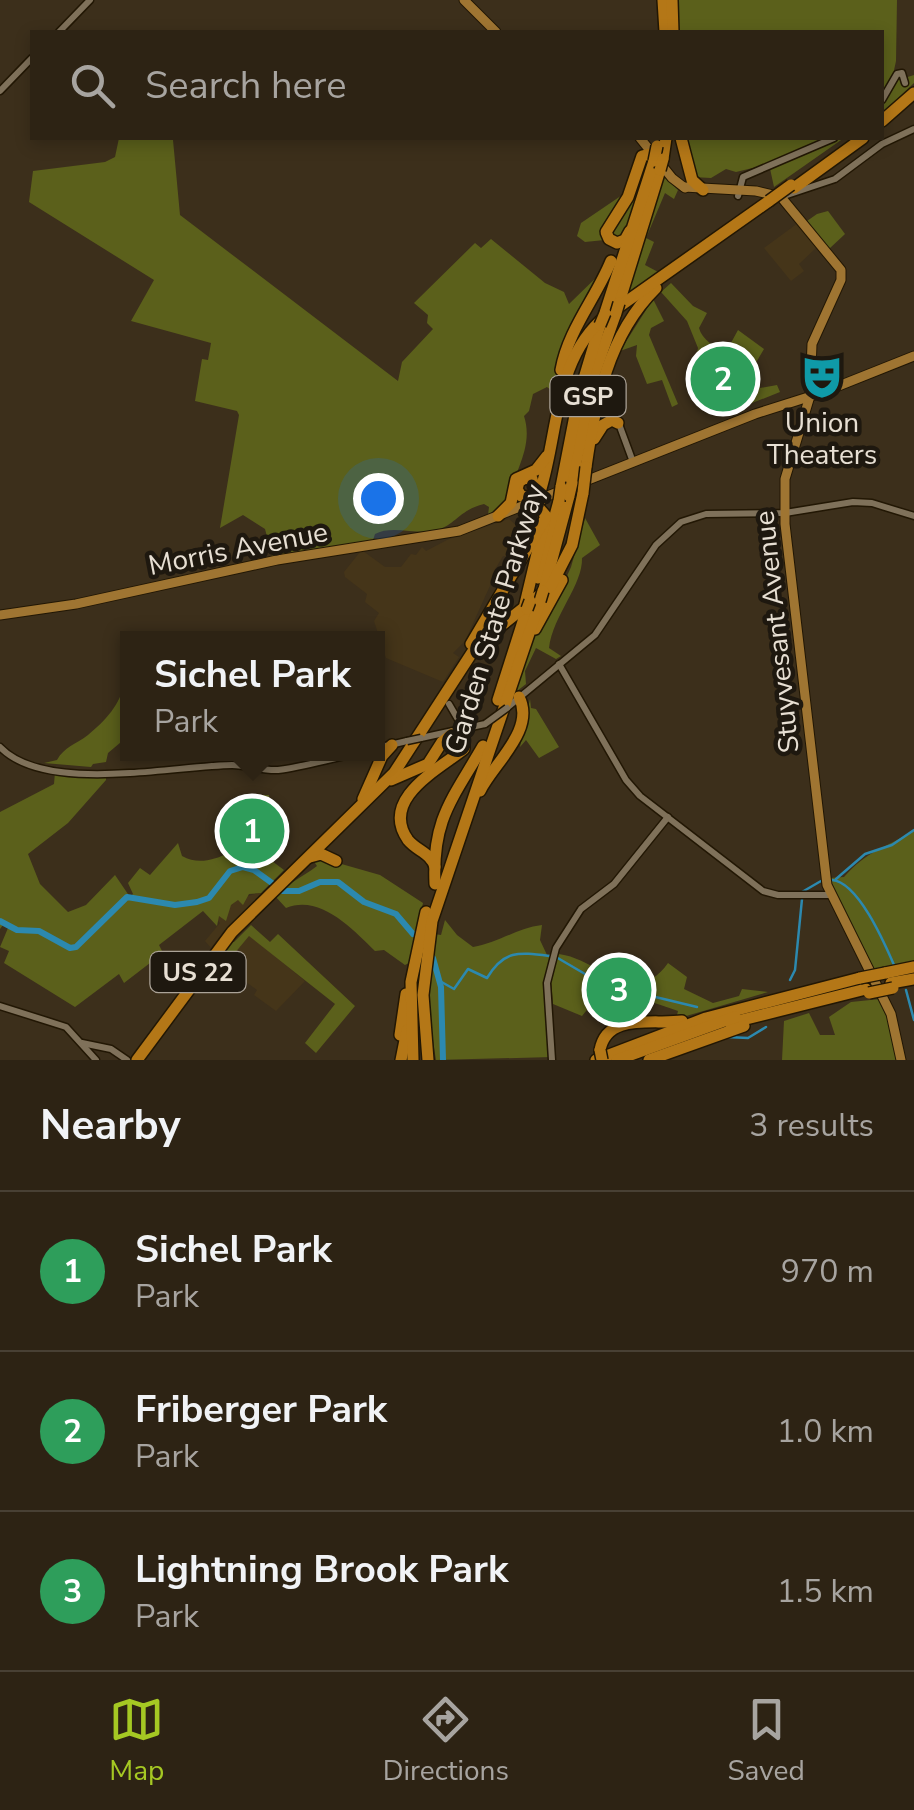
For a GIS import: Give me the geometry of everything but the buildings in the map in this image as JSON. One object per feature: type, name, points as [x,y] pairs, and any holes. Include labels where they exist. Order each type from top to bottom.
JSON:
[{"type":"highway","points":[[666,1],[674,28]]},
{"type":"highway","points":[[663,30],[666,1]]},
{"type":"highway","points":[[884,120],[907,91]]},
{"type":"highway","name":"Garden State Parkway","points":[[622,267],[659,163],[659,140]]},
{"type":"highway","points":[[682,140],[693,182],[703,190]]},
{"type":"highway","name":"US 22","points":[[563,494],[553,443],[566,376],[574,355],[592,329],[856,140]]},
{"type":"highway","points":[[637,219],[622,242],[614,243],[608,238],[607,227],[628,196],[642,156],[650,154],[659,163]]},
{"type":"highway","name":"Garden State Parkway","points":[[425,931],[516,658],[622,267],[659,163]]},
{"type":"highway","name":"US 22","points":[[275,887],[392,770],[488,616],[520,548],[529,513],[563,494],[586,467],[595,412],[610,360],[635,313],[658,283],[683,273],[772,200]]},
{"type":"highway","points":[[557,426],[563,360],[578,330],[601,304],[622,267]]},
{"type":"highway","points":[[586,467],[591,404],[610,313]]},
{"type":"highway","name":"Garden State Parkway","points":[[532,603],[559,562],[563,494],[578,395],[610,313]]},
{"type":"highway","points":[[516,658],[553,600],[579,534],[563,494],[566,376]]},
{"type":"highway","points":[[586,467],[600,429],[608,421],[618,423]]},
{"type":"highway","points":[[553,443],[532,475],[518,483],[521,496],[563,494]]},
{"type":"highway","points":[[532,475],[536,484],[563,494]]},
{"type":"highway","points":[[498,516],[510,506],[516,479],[532,475]]},
{"type":"highway","points":[[516,658],[532,603],[546,519],[542,509],[529,513]]},
{"type":"highway","points":[[488,616],[546,519]]},
{"type":"highway","points":[[506,588],[504,600],[512,608],[532,603]]},
{"type":"highway","name":"US 22","points":[[131,1060],[225,934],[440,735],[434,711],[479,642],[532,603]]},
{"type":"highway","name":"Garden State Parkway","points":[[428,1060],[421,954],[425,931],[436,884],[516,658]]},
{"type":"highway","points":[[434,711],[444,702],[449,704],[447,689]]},
{"type":"highway","points":[[469,807],[517,735],[523,712],[519,698]]},
{"type":"highway","points":[[435,867],[432,858],[406,836],[402,808],[415,786],[464,749],[440,735]]},
{"type":"highway","points":[[432,759],[440,735]]},
{"type":"highway","points":[[380,788],[432,759],[442,742],[440,735]]},
{"type":"highway","points":[[432,759],[418,766],[409,762],[440,735]]},
{"type":"highway","points":[[385,750],[392,744]]},
{"type":"highway","points":[[436,884],[436,838],[446,806],[483,746]]},
{"type":"highway","points":[[360,803],[376,761]]},
{"type":"highway","points":[[379,761],[382,775],[392,770]]},
{"type":"highway","points":[[306,859],[320,854],[336,862],[328,847],[332,834]]},
{"type":"highway","name":"Garden State Parkway","points":[[412,1060],[414,966],[421,954]]},
{"type":"highway","points":[[400,1060],[401,1014],[414,966]]},
{"type":"highway","points":[[601,1057],[692,1028],[914,976]]},
{"type":"highway","points":[[601,1057],[604,1036],[618,1025],[784,1007]]},
{"type":"highway","points":[[649,1060],[760,1012]]},
{"type":"highway","points":[[617,1060],[760,1012]]},
{"type":"highway","points":[[628,1060],[760,1012]]},
{"type":"highway","points":[[638,1060],[760,1012]]},
{"type":"highway","points":[[601,1057],[706,1018]]},
{"type":"highway","points":[[400,1060],[410,1022]]},
{"type":"highway","points":[[662,1060],[675,1050]]},
{"type":"main road","points":[[464,0],[494,30]]},
{"type":"main road","points":[[642,140],[684,187],[698,194],[740,193],[772,200]]},
{"type":"main road","points":[[684,187],[772,200]]},
{"type":"main road","name":"Stuyvesant Avenue","points":[[772,200],[792,211]]},
{"type":"main road","name":"Stuyvesant Avenue","points":[[772,200],[792,211],[838,264],[842,274],[812,344],[810,396],[787,466],[785,513],[830,895],[888,1006],[898,1034],[900,1060]]},
{"type":"main road","name":"Morris Avenue","points":[[0,615],[76,604],[285,558],[442,536],[529,513],[633,462],[914,356]]},
{"type":"main road","name":"Morris Avenue","points":[[484,524],[810,396]]},
{"type":"street","points":[[61,30],[90,0]]},
{"type":"street","points":[[0,91],[30,60]]},
{"type":"street","points":[[772,200],[837,178],[880,145],[914,129]]},
{"type":"street","points":[[740,193],[741,179],[829,140]]},
{"type":"street","points":[[618,423],[633,462]]},
{"type":"street","points":[[392,744],[485,724],[507,708],[600,629],[656,545],[680,522],[706,514],[785,513],[864,502],[914,516]]},
{"type":"street","points":[[560,664],[630,785],[763,890],[778,895],[830,895]]},
{"type":"street","points":[[440,735],[449,704]]},
{"type":"street","points":[[0,747],[17,762],[32,768],[112,775],[235,765],[278,770],[321,761]]},
{"type":"street","points":[[552,1060],[548,984],[552,957],[581,908],[614,884],[668,817]]},
{"type":"street","points":[[0,1006],[64,1026],[87,1046],[96,1060]]},
{"type":"street","points":[[87,1046],[111,1049],[131,1060]]},
{"type":"shaded area","points":[[798,223],[817,247],[799,264],[804,271],[791,281],[764,248]]},
{"type":"shaded area","points":[[509,519],[519,528],[510,556],[503,556],[494,571],[465,641],[453,653],[459,657],[443,682],[386,658],[385,631],[377,631],[374,621],[379,613],[365,602],[367,594],[344,572],[363,551],[385,567],[401,567],[422,547],[426,551]]},
{"type":"shaded area","points":[[265,891],[211,948],[205,941],[220,923],[216,919],[220,915],[225,920],[230,906],[238,899]]},
{"type":"shaded area","points":[[249,935],[305,981],[276,1011],[254,995],[257,990],[224,966]]},
{"type":"green space","points":[[677,0],[897,0],[893,75],[898,80],[914,75],[914,83],[884,111],[884,30],[679,30]]},
{"type":"green space","points":[[119,140],[173,140],[180,215],[398,381],[402,362],[433,329],[427,323],[428,315],[414,303],[475,243],[481,248],[491,239],[545,283],[564,292],[569,304],[606,268],[562,351],[556,394],[547,387],[533,394],[524,416],[525,449],[508,501],[488,515],[489,507],[475,507],[433,531],[388,530],[375,534],[373,540],[272,556],[265,529],[243,515],[220,528],[239,415],[237,411],[195,401],[202,359],[208,360],[211,343],[131,321],[154,280],[29,202],[33,171],[105,162],[115,157]]},
{"type":"green space","points":[[684,140],[841,140],[774,187],[769,164],[736,172],[726,169],[711,178],[693,177]]},
{"type":"green space","points":[[664,177],[678,190],[674,199],[665,193],[646,238],[654,242],[645,265],[660,273],[626,296]]},
{"type":"green space","points":[[631,189],[640,191],[624,238],[585,242],[577,236],[581,223]]},
{"type":"green space","points":[[828,211],[845,234],[829,249],[807,221]]},
{"type":"green space","points":[[671,283],[693,306],[707,313],[699,328],[710,343],[726,352],[738,330],[764,349],[751,371],[730,368],[733,396],[751,390],[750,384],[759,383],[760,388],[777,385],[780,392],[722,415],[696,358],[698,348],[687,321],[661,292]]},
{"type":"green space","points":[[653,299],[664,321],[651,328],[649,335],[678,404],[672,407],[662,380],[647,384],[636,356],[637,345],[620,351]]},
{"type":"green space","points":[[585,518],[600,545],[582,558],[578,579],[556,624],[549,648],[561,656],[556,659],[536,648],[525,671],[526,684],[512,695],[530,643],[553,607],[571,567]]},
{"type":"green space","points":[[120,696],[120,743],[108,753],[106,762],[91,767],[44,763],[57,760],[116,705]]},
{"type":"green space","points":[[530,699],[531,708],[536,709],[559,747],[539,758],[526,740],[520,747]]},
{"type":"green space","points":[[55,772],[106,777],[68,823],[28,854],[40,884],[68,912],[86,905],[115,875],[130,897],[133,894],[128,883],[140,868],[150,875],[178,843],[182,856],[194,860],[229,853],[233,844],[232,817],[258,817],[258,795],[269,795],[272,861],[284,870],[261,893],[249,894],[243,905],[238,900],[231,905],[226,921],[219,916],[217,926],[203,911],[159,945],[163,953],[124,983],[119,974],[75,1007],[4,963],[9,951],[0,947],[8,928],[3,925],[0,929],[0,812],[54,784]]},
{"type":"green space","points":[[914,831],[914,962],[875,970],[838,904],[830,878],[844,877],[868,856]]},
{"type":"green space","points":[[317,857],[380,875],[423,903],[409,963],[405,965],[384,950],[375,951],[324,910],[299,905],[286,908],[275,896],[317,866],[313,860]]},
{"type":"green space","points":[[445,920],[473,947],[542,925],[540,940],[547,955],[578,959],[624,981],[640,982],[654,977],[668,963],[687,977],[684,989],[713,1003],[739,996],[742,989],[768,992],[676,1019],[678,1011],[634,999],[607,1005],[594,1001],[582,1016],[553,1004],[548,979],[552,1057],[436,1060],[430,966],[434,934],[441,935]]},
{"type":"green space","points":[[251,925],[270,942],[278,934],[355,1006],[316,1053],[305,1043],[335,1004],[249,936],[224,966],[217,959],[229,942],[234,942]]},
{"type":"green space","points":[[880,999],[898,1060],[782,1060],[784,1021],[809,1013],[820,1035],[835,1035],[829,1017],[851,1002]]},
{"type":"waterway","points":[[836,879],[865,854],[892,845],[914,830]]},
{"type":"waterway","points":[[0,921],[17,930],[39,931],[70,948],[76,947],[127,897],[175,905],[197,902],[209,898],[230,871],[243,867],[254,870],[283,891],[338,882],[364,902],[396,914],[413,934]]},
{"type":"waterway","points":[[832,880],[842,883],[860,902],[894,965]]},
{"type":"waterway","points":[[802,892],[821,881]]},
{"type":"waterway","points":[[790,980],[795,970],[802,899]]},
{"type":"waterway","points":[[438,980],[454,989],[468,969],[487,978],[500,962],[513,955],[550,956]]},
{"type":"waterway","points":[[556,957],[597,981],[697,1007]]},
{"type":"waterway","points":[[433,958],[441,987],[443,1060]]},
{"type":"waterway","points":[[906,990],[914,1020]]},
{"type":"waterway","points":[[727,1037],[748,1038],[766,1027]]},
{"type":"place","name":"Union Theaters","points":[[822,377]]},
{"type":"place","name":"Friberger Park","points":[[723,379]]},
{"type":"place","name":"Sichel Park","points":[[252,831]]},
{"type":"place","name":"Lightning Brook Park","points":[[619,990]]}]
